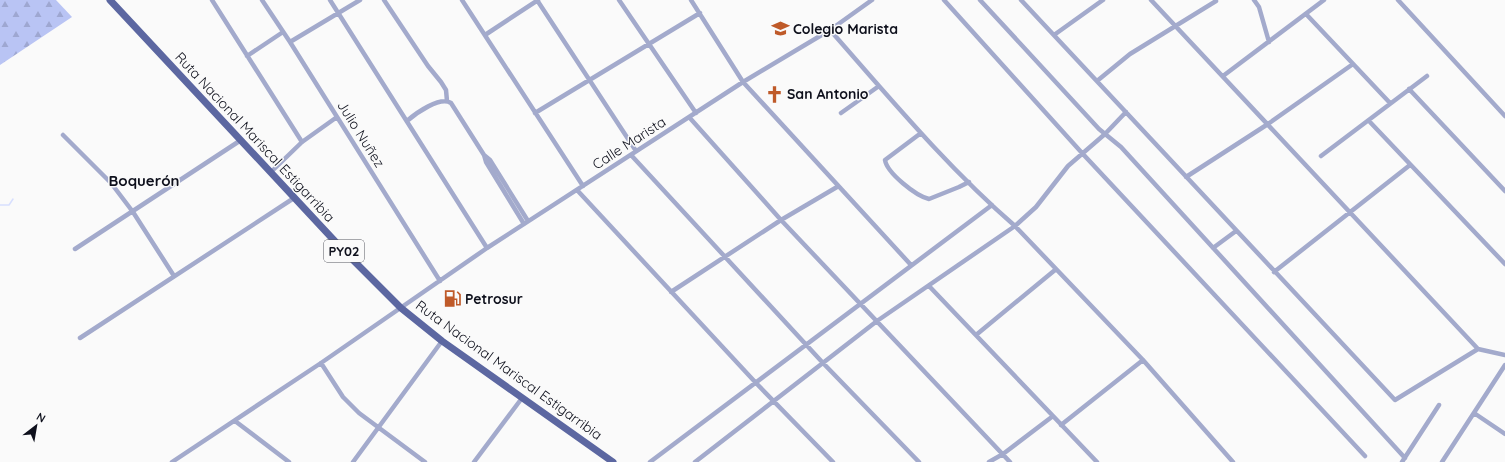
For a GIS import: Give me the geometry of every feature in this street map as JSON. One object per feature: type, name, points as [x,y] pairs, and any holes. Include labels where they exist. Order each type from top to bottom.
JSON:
[{"type":"main road","name":"Ruta Nacional Mariscal Estigarribia","points":[[110,0],[376,285],[401,308],[442,341],[613,462]]},
{"type":"street","points":[[212,0],[302,142]]},
{"type":"street","name":"Julio Nuñez","points":[[262,0],[440,280]]},
{"type":"street","points":[[330,0],[487,248]]},
{"type":"street","points":[[290,42],[339,14],[360,0]]},
{"type":"street","points":[[384,0],[428,66],[446,90],[447,101]]},
{"type":"street","points":[[462,0],[583,186]]},
{"type":"street","points":[[485,35],[537,0],[636,151]]},
{"type":"street","points":[[619,0],[648,45],[696,113]]},
{"type":"street","points":[[692,0],[743,82],[911,265]]},
{"type":"street","name":"Calle Marista","points":[[172,462],[321,363],[487,248],[743,82],[830,30],[872,0]]},
{"type":"street","points":[[944,0],[1082,153],[1365,456]]},
{"type":"street","points":[[980,0],[1105,134],[1121,147],[1403,460],[1439,405]]},
{"type":"street","points":[[1021,0],[1395,400],[1478,349]]},
{"type":"street","points":[[1054,35],[1103,0]]},
{"type":"street","points":[[1151,0],[1478,349],[1505,355]]},
{"type":"street","points":[[1254,0],[1258,7],[1269,42]]},
{"type":"street","points":[[1223,76],[1323,0]]},
{"type":"street","points":[[1398,0],[1505,116]]},
{"type":"street","points":[[1097,81],[1130,54],[1216,1]]},
{"type":"street","points":[[536,113],[700,13]]},
{"type":"street","points":[[1306,14],[1390,103]]},
{"type":"street","points":[[830,30],[921,133],[992,205],[1015,226],[1055,270],[1143,360],[1233,462]]},
{"type":"street","points":[[247,56],[283,32]]},
{"type":"street","points":[[1186,177],[1268,124],[1353,64]]},
{"type":"street","points":[[1321,156],[1427,76]]},
{"type":"street","points":[[841,112],[879,86]]},
{"type":"street","points":[[1409,89],[1505,191]]},
{"type":"street","points":[[407,121],[439,101],[447,101],[452,103],[524,224]]},
{"type":"street","points":[[695,462],[877,321],[1015,226],[1036,207],[1068,166],[1105,134],[1126,112]]},
{"type":"street","points":[[271,172],[302,142],[337,117]]},
{"type":"street","points":[[689,117],[781,220],[1010,462]]},
{"type":"street","points":[[1369,121],[1505,264]]},
{"type":"street","points":[[921,133],[885,160],[892,173],[917,194],[929,199],[969,182]]},
{"type":"street","points":[[63,134],[111,183],[133,212],[174,276]]},
{"type":"street","points":[[75,249],[241,140]]},
{"type":"street","points":[[484,155],[490,160],[528,221]]},
{"type":"street","points":[[631,155],[823,363],[919,462]]},
{"type":"street","points":[[1274,272],[1410,164]]},
{"type":"street","points":[[671,292],[724,256],[837,186]]},
{"type":"street","points":[[577,190],[756,383],[833,462]]},
{"type":"street","points":[[80,338],[294,198]]},
{"type":"street","points":[[650,462],[992,205]]},
{"type":"street","points":[[1213,248],[1236,231]]},
{"type":"street","points":[[976,335],[1055,270]]},
{"type":"street","points":[[929,286],[1097,462]]},
{"type":"street","points":[[353,462],[442,341]]},
{"type":"street","points":[[1061,425],[1143,360]]},
{"type":"street","points":[[321,363],[343,398],[378,428],[425,462]]},
{"type":"street","points":[[1442,462],[1505,365]]},
{"type":"street","points":[[474,462],[522,398]]},
{"type":"street","points":[[1474,413],[1505,434]]},
{"type":"street","points":[[989,462],[1003,454],[1053,416]]},
{"type":"street","points":[[235,421],[289,462]]},
{"type":"green space","points":[[0,0],[56,0],[72,17],[0,65]]},
{"type":"waterway","points":[[0,205],[9,205],[13,199]]},
{"type":"place","name":"Colegio Marista","points":[[780,29]]},
{"type":"place","name":"San Antonio","points":[[774,94]]},
{"type":"place","name":"Petrosur","points":[[452,299]]},
{"type":"district","name":"Boquerón","points":[[144,180]]}]
